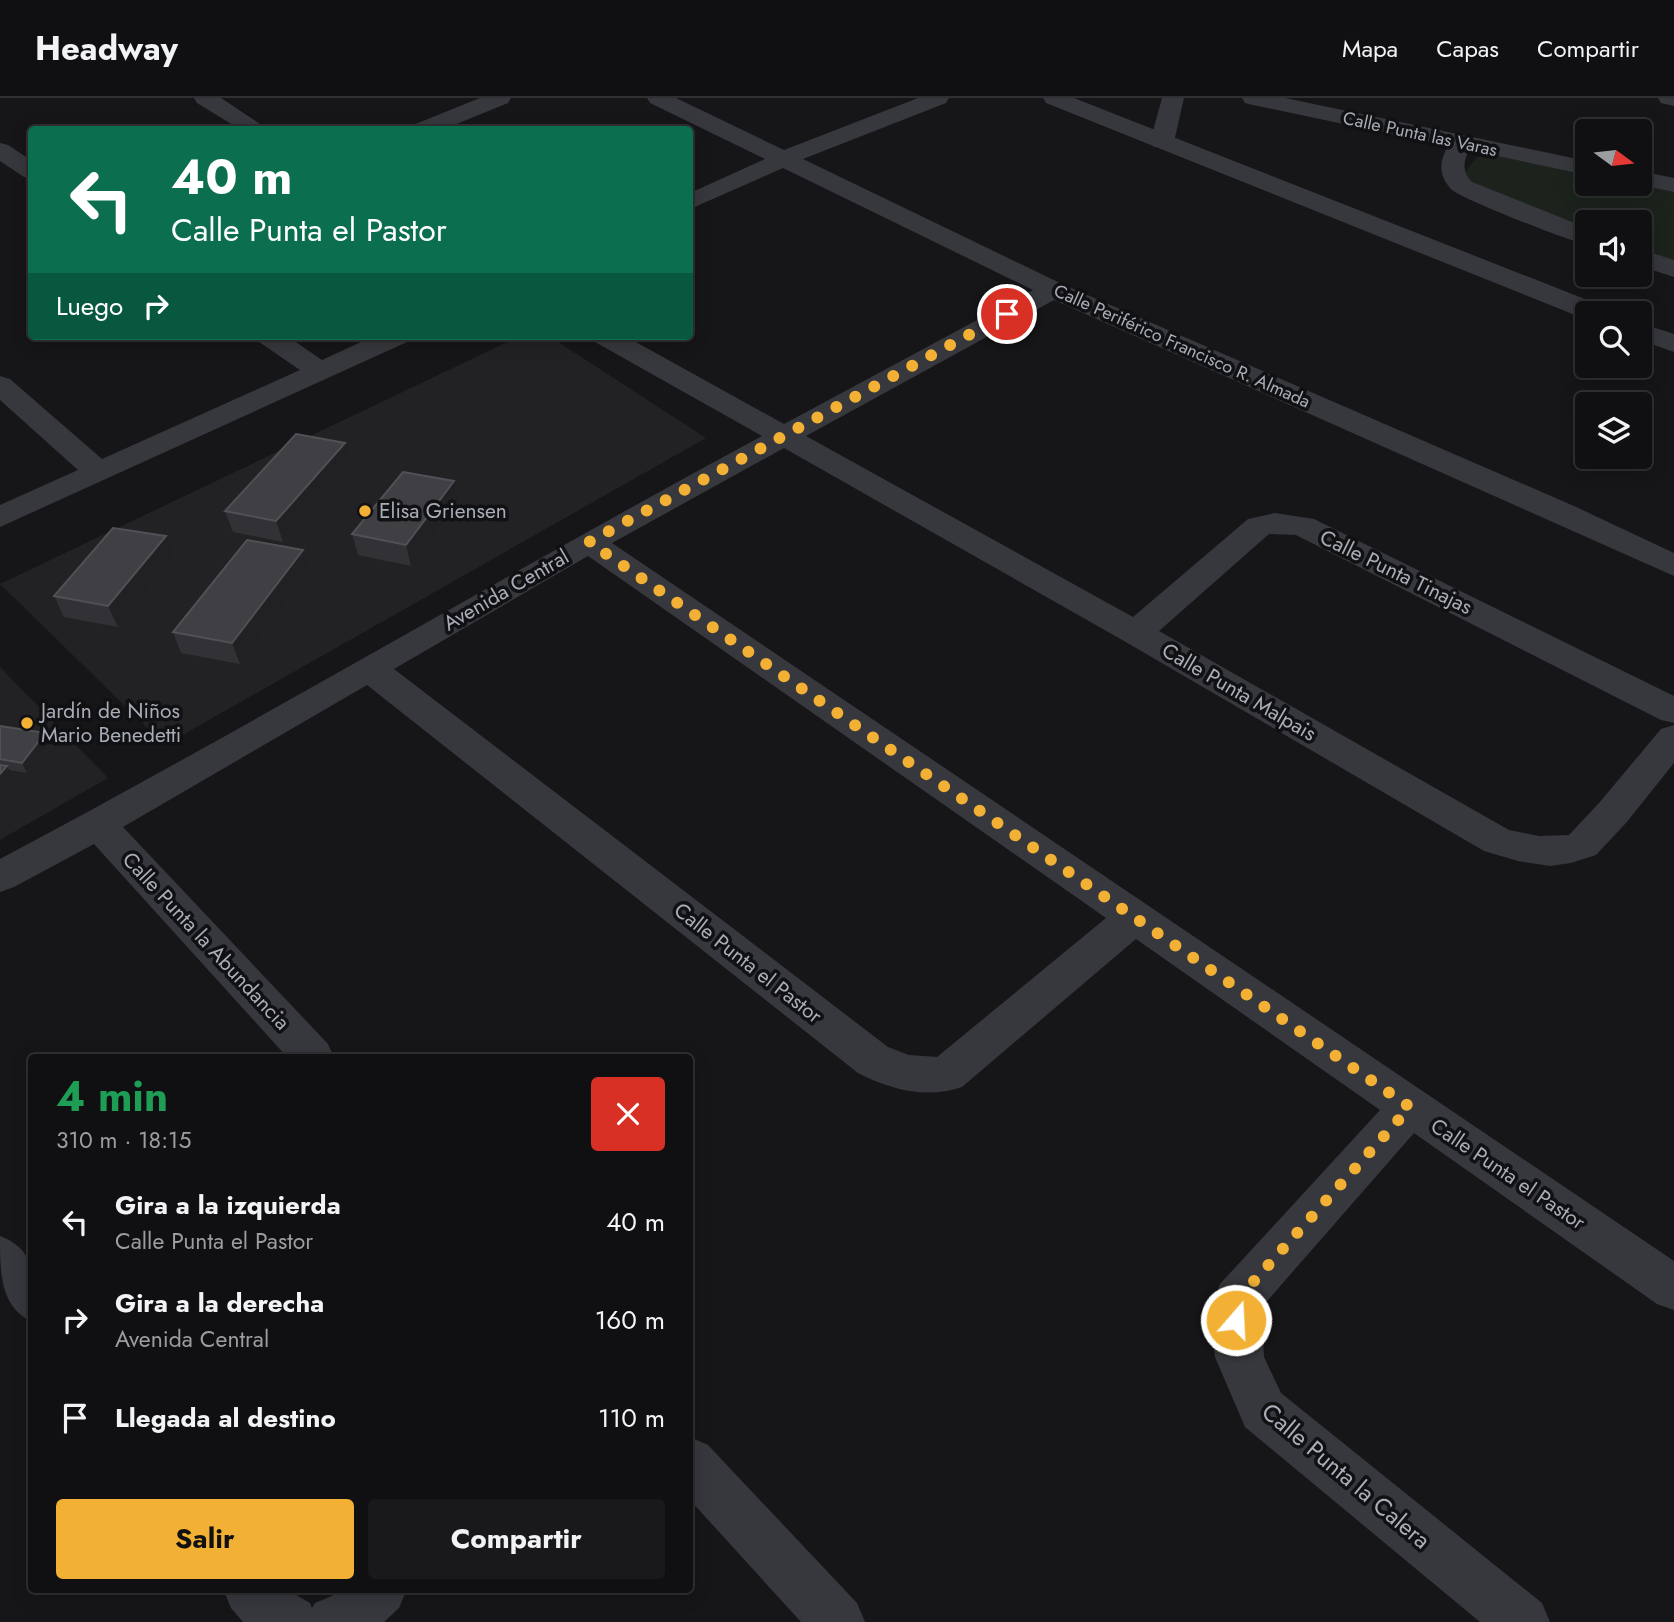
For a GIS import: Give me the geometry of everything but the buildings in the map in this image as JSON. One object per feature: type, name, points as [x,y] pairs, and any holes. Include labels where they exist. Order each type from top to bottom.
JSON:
[{"type":"street","points":[[205,98],[251,126]]},
{"type":"street","name":"Calle Periférico Francisco R. Almada","points":[[658,98],[1053,290],[1563,513],[1674,566]]},
{"type":"street","points":[[693,201],[786,158],[939,98]]},
{"type":"street","points":[[1054,98],[1575,305]]},
{"type":"street","points":[[1162,142],[1172,98]]},
{"type":"street","name":"Calle Punta las Varas","points":[[1253,98],[1575,166]]},
{"type":"street","points":[[430,126],[488,100]]},
{"type":"street","points":[[1461,143],[1453,155],[1451,169],[1463,187],[1575,232]]},
{"type":"street","points":[[0,150],[28,169]]},
{"type":"street","points":[[1652,180],[1674,185]]},
{"type":"street","points":[[1652,261],[1674,269]]},
{"type":"street","name":"Avenida Central","points":[[0,877],[98,824],[589,542],[1053,290]]},
{"type":"street","points":[[1652,336],[1674,344]]},
{"type":"street","points":[[275,340],[320,371]]},
{"type":"street","points":[[0,517],[388,340]]},
{"type":"street","name":"Calle Punta Malpais","points":[[612,340],[1136,633],[1497,841],[1526,849],[1555,851],[1584,844],[1674,738]]},
{"type":"street","points":[[0,385],[99,471]]},
{"type":"street","name":"Calle Punta Tinajas","points":[[1136,633],[1259,526],[1291,523],[1303,526],[1674,711]]},
{"type":"street","name":"Calle Punta el Pastor","points":[[589,542],[1674,1288]]},
{"type":"street","name":"Calle Punta el Pastor","points":[[369,668],[873,1060],[895,1072],[921,1077],[947,1074],[1135,917]]},
{"type":"street","name":"Calle Punta la Abundancia","points":[[98,824],[310,1054]]},
{"type":"street","name":"Calle Punta la Calera","points":[[1410,1107],[1237,1300],[1234,1341],[1244,1377],[1263,1410],[1523,1622]]},
{"type":"street","points":[[0,1258],[28,1295]]},
{"type":"street","points":[[693,1466],[838,1622]]},
{"type":"street","points":[[253,1593],[261,1604],[283,1620],[291,1622]]},
{"type":"street","points":[[334,1622],[349,1618],[376,1593]]},
{"type":"shaded area","points":[[1498,156],[1575,172],[1575,196],[1652,196],[1652,188],[1674,192],[1674,261],[1652,253],[1652,210],[1575,210],[1575,223],[1470,183],[1462,176],[1477,157]]},
{"type":"shaded area","name":"Elisa Griensen","points":[[512,340],[555,340],[706,438],[165,745],[0,584]]},
{"type":"shaded area","name":"Jardín de Niños Mario Benedetti","points":[[0,667],[108,778],[0,840]]},
{"type":"place","name":"Elisa Griensen","points":[[365,511]]},
{"type":"place","name":"Jardín de Niños Mario Benedetti","points":[[27,723]]},
{"type":"route","points":[[1007,314],[589,542],[1410,1107],[1237,1300],[1236,1320]]}]
